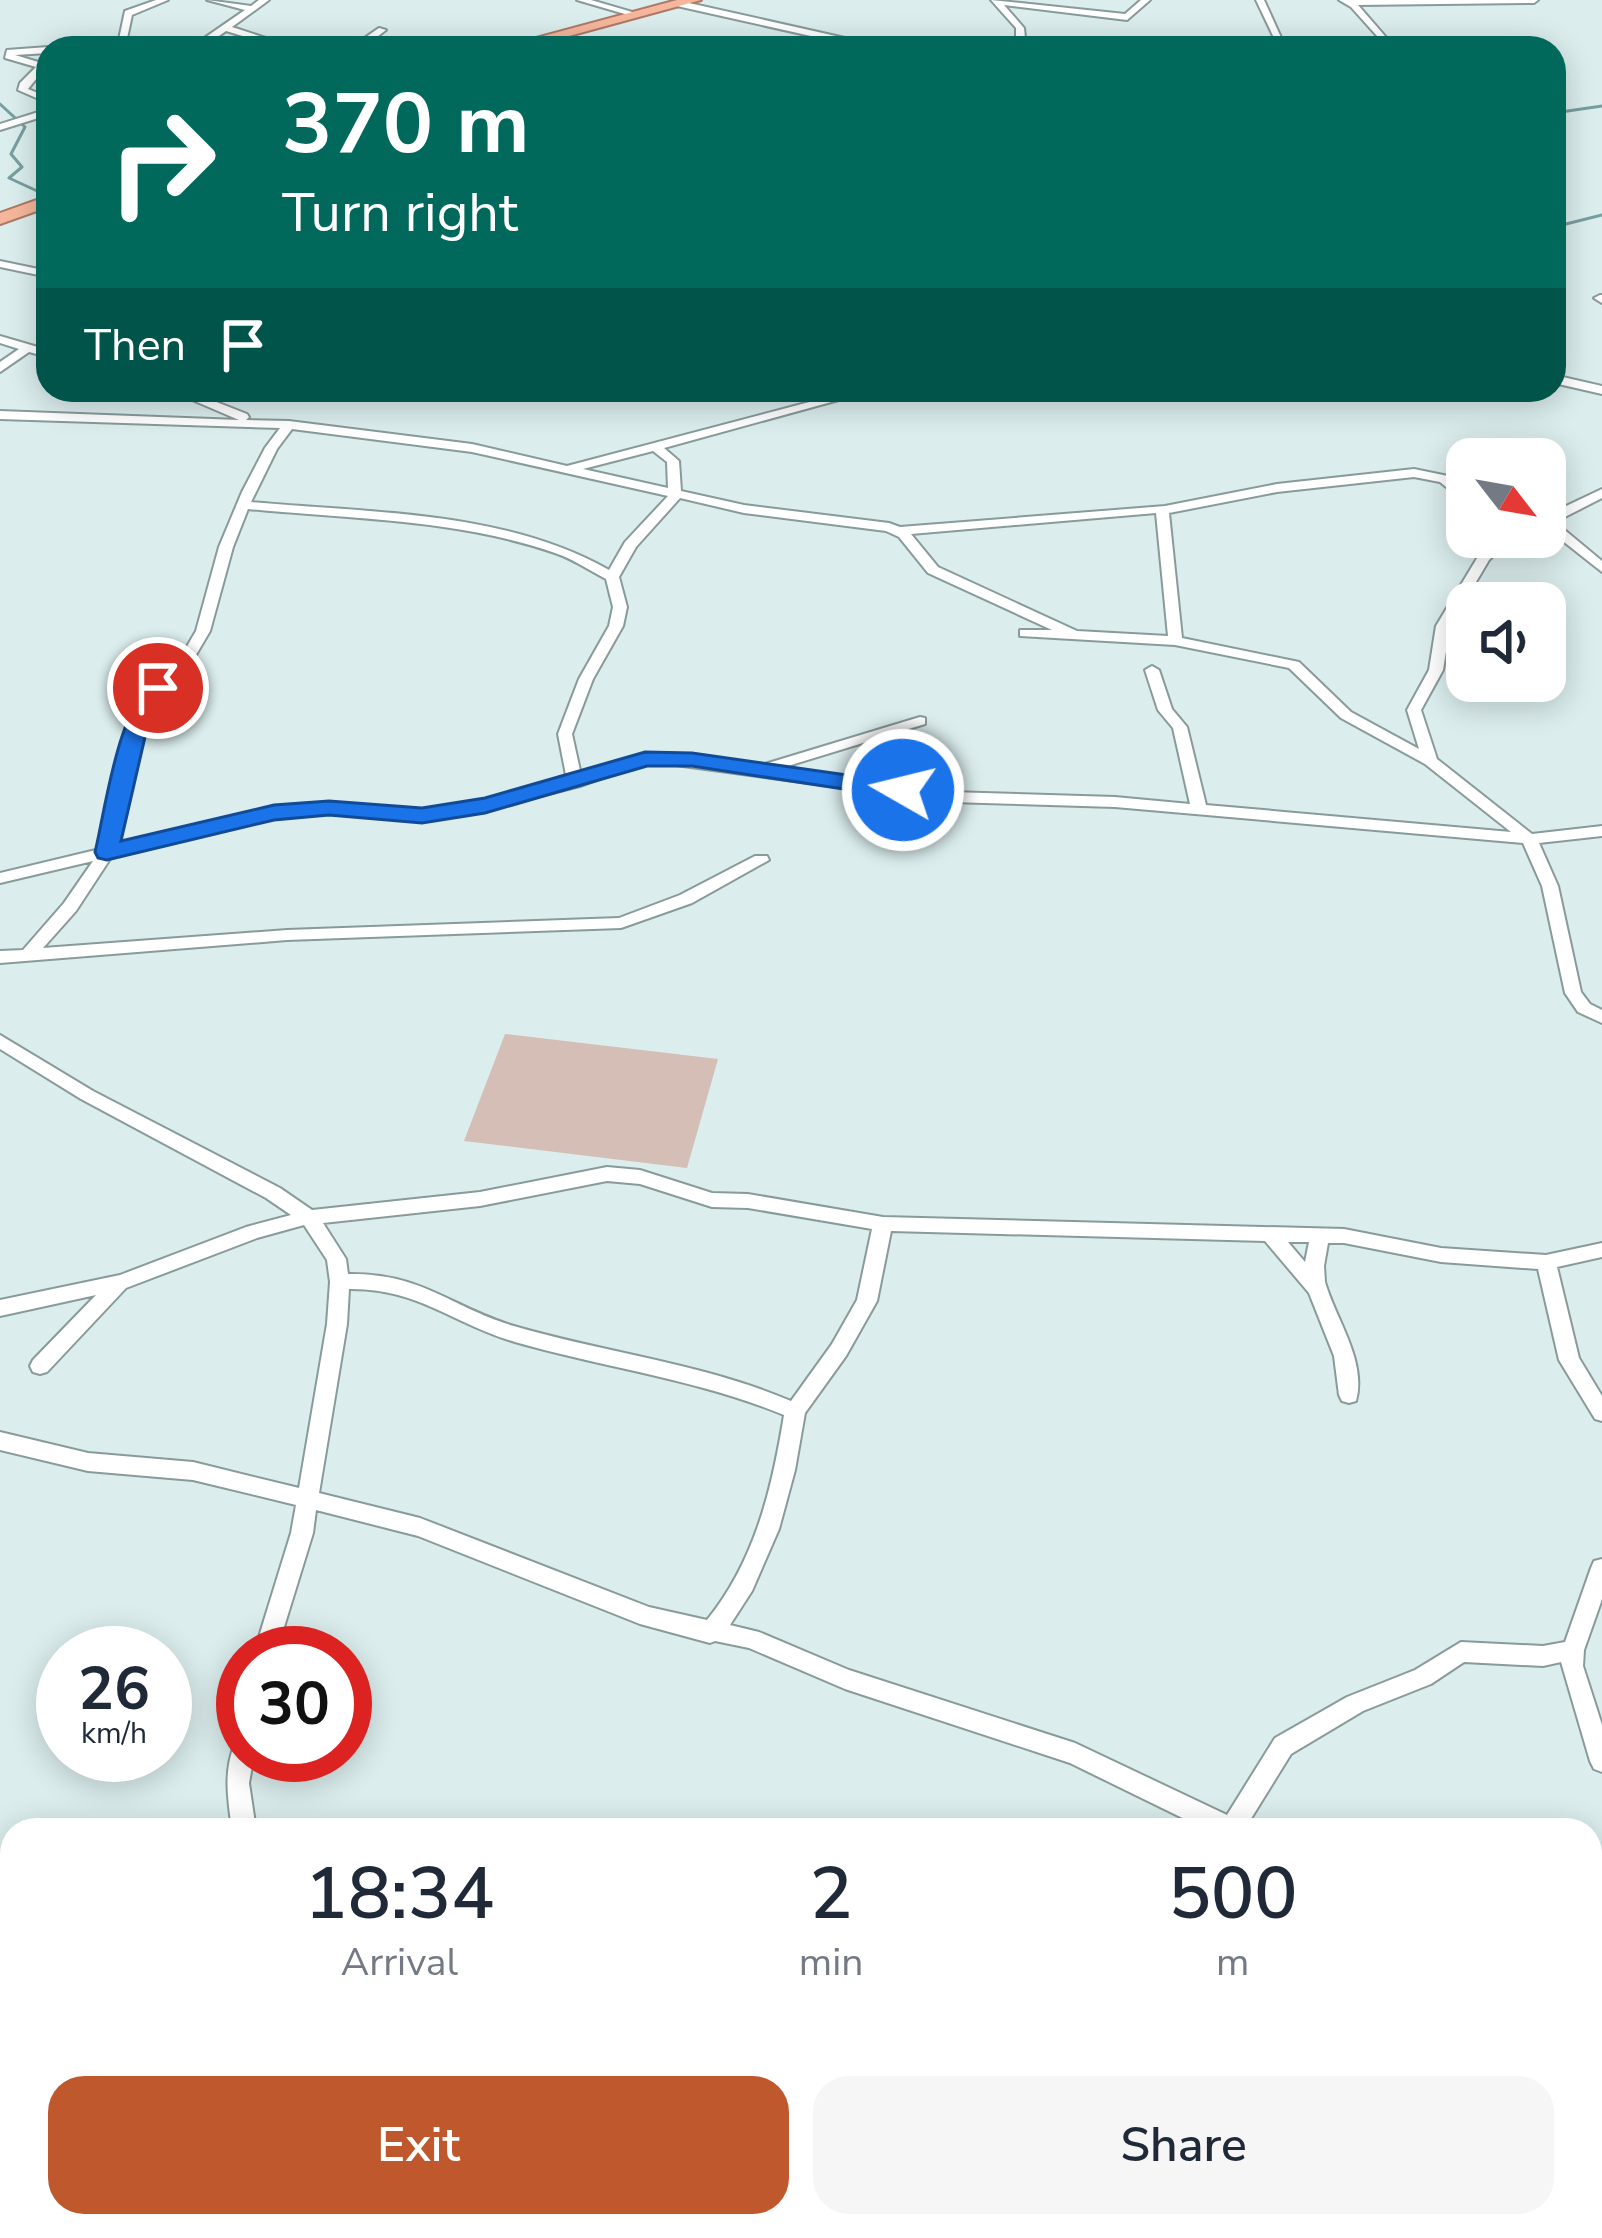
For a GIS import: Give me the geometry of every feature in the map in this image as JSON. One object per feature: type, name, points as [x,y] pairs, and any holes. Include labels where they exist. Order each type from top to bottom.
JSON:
[{"type":"highway","points":[[552,36],[687,2]]},
{"type":"highway","points":[[0,218],[36,205]]},
{"type":"street","points":[[123,36],[128,13],[164,0]]},
{"type":"street","points":[[211,0],[252,9]]},
{"type":"street","points":[[213,36],[265,0]]},
{"type":"street","points":[[581,0],[635,14]]},
{"type":"street","points":[[995,1],[1127,17],[1146,0]]},
{"type":"street","points":[[1260,0],[1279,36]]},
{"type":"street","points":[[1346,1],[1534,0]]},
{"type":"street","points":[[995,1],[1020,28],[1020,36]]},
{"type":"street","points":[[1346,1],[1379,36]]},
{"type":"street","points":[[687,2],[815,36]]},
{"type":"street","points":[[225,28],[252,36]]},
{"type":"street","points":[[373,36],[382,30]]},
{"type":"street","points":[[5,53],[36,51]]},
{"type":"street","points":[[5,53],[36,64]]},
{"type":"street","points":[[36,73],[23,87],[36,97]]},
{"type":"street","points":[[0,127],[36,116]]},
{"type":"street","points":[[0,264],[36,272]]},
{"type":"street","points":[[0,340],[36,352]]},
{"type":"street","points":[[0,368],[26,349]]},
{"type":"street","points":[[1566,382],[1602,390]]},
{"type":"street","points":[[205,402],[239,416],[472,448],[675,496],[900,530],[1163,509],[1277,488],[1414,473],[1446,481]]},
{"type":"street","points":[[566,470],[826,402]]},
{"type":"street","points":[[0,416],[289,425]]},
{"type":"street","points":[[28,955],[70,907],[107,852],[140,710],[178,674],[203,631],[226,548],[271,448],[289,425]]},
{"type":"street","points":[[574,783],[565,734],[586,679],[616,626],[620,607],[612,577],[630,545],[675,496],[673,461],[658,449]]},
{"type":"street","points":[[1566,512],[1602,494]]},
{"type":"street","points":[[245,505],[487,532],[563,552],[612,577]]},
{"type":"street","points":[[1163,509],[1159,514],[1175,641]]},
{"type":"street","points":[[900,530],[933,570],[1073,635]]},
{"type":"street","points":[[1566,539],[1602,568]]},
{"type":"street","points":[[1430,761],[1414,710],[1436,670],[1443,626],[1484,558]]},
{"type":"street","points":[[1025,633],[1175,641],[1294,665],[1346,715],[1430,761],[1528,839],[1562,925],[1573,993],[1584,1008],[1602,1017]]},
{"type":"street","points":[[1152,670],[1165,710],[1180,727],[1199,808]]},
{"type":"street","points":[[764,770],[920,721]]},
{"type":"street","points":[[0,878],[274,812],[329,808],[422,815],[574,783],[645,759],[692,760],[963,798],[1199,808],[1528,839],[1602,831]]},
{"type":"street","points":[[0,957],[287,935],[621,923],[686,899],[761,860]]},
{"type":"street","points":[[0,1041],[87,1095],[309,1217],[336,1259],[340,1282],[337,1324],[302,1533],[273,1626]]},
{"type":"street","points":[[0,1308],[122,1282],[253,1232],[309,1217],[496,1197],[607,1174],[640,1177],[712,1200],[748,1201],[883,1224],[1321,1236],[1372,1240],[1441,1255],[1546,1262],[1602,1250]]},
{"type":"street","points":[[710,1633],[737,1604],[778,1503],[795,1411],[867,1301],[883,1224]]},
{"type":"street","points":[[1271,1234],[1316,1288],[1346,1361],[1349,1395]]},
{"type":"street","points":[[1316,1288],[1316,1246],[1321,1236]]},
{"type":"street","points":[[1546,1262],[1570,1360],[1602,1413]]},
{"type":"street","points":[[340,1282],[378,1278],[415,1287],[502,1330],[605,1354],[795,1411]]},
{"type":"street","points":[[40,1366],[122,1282]]},
{"type":"street","points":[[0,1441],[88,1462],[193,1471],[420,1527],[649,1617],[752,1639],[845,1679],[1075,1754],[1209,1818]]},
{"type":"street","points":[[1602,1568],[1573,1650],[1572,1666],[1602,1761]]},
{"type":"street","points":[[1239,1818],[1283,1746],[1354,1705],[1423,1677],[1461,1652],[1543,1656],[1573,1650]]},
{"type":"street","points":[[237,1782],[242,1818]]},
{"type":"shaded area","points":[[505,1034],[718,1059],[687,1168],[464,1141]]},
{"type":"waterway","points":[[0,104],[25,127],[11,154],[22,167],[9,178],[36,190]]},
{"type":"waterway","points":[[1566,111],[1602,106]]},
{"type":"waterway","points":[[1566,224],[1602,215]]},
{"type":"route","points":[[158,688],[140,710],[107,852],[274,812],[329,808],[422,815],[485,806],[645,759],[692,760],[903,790]]}]
